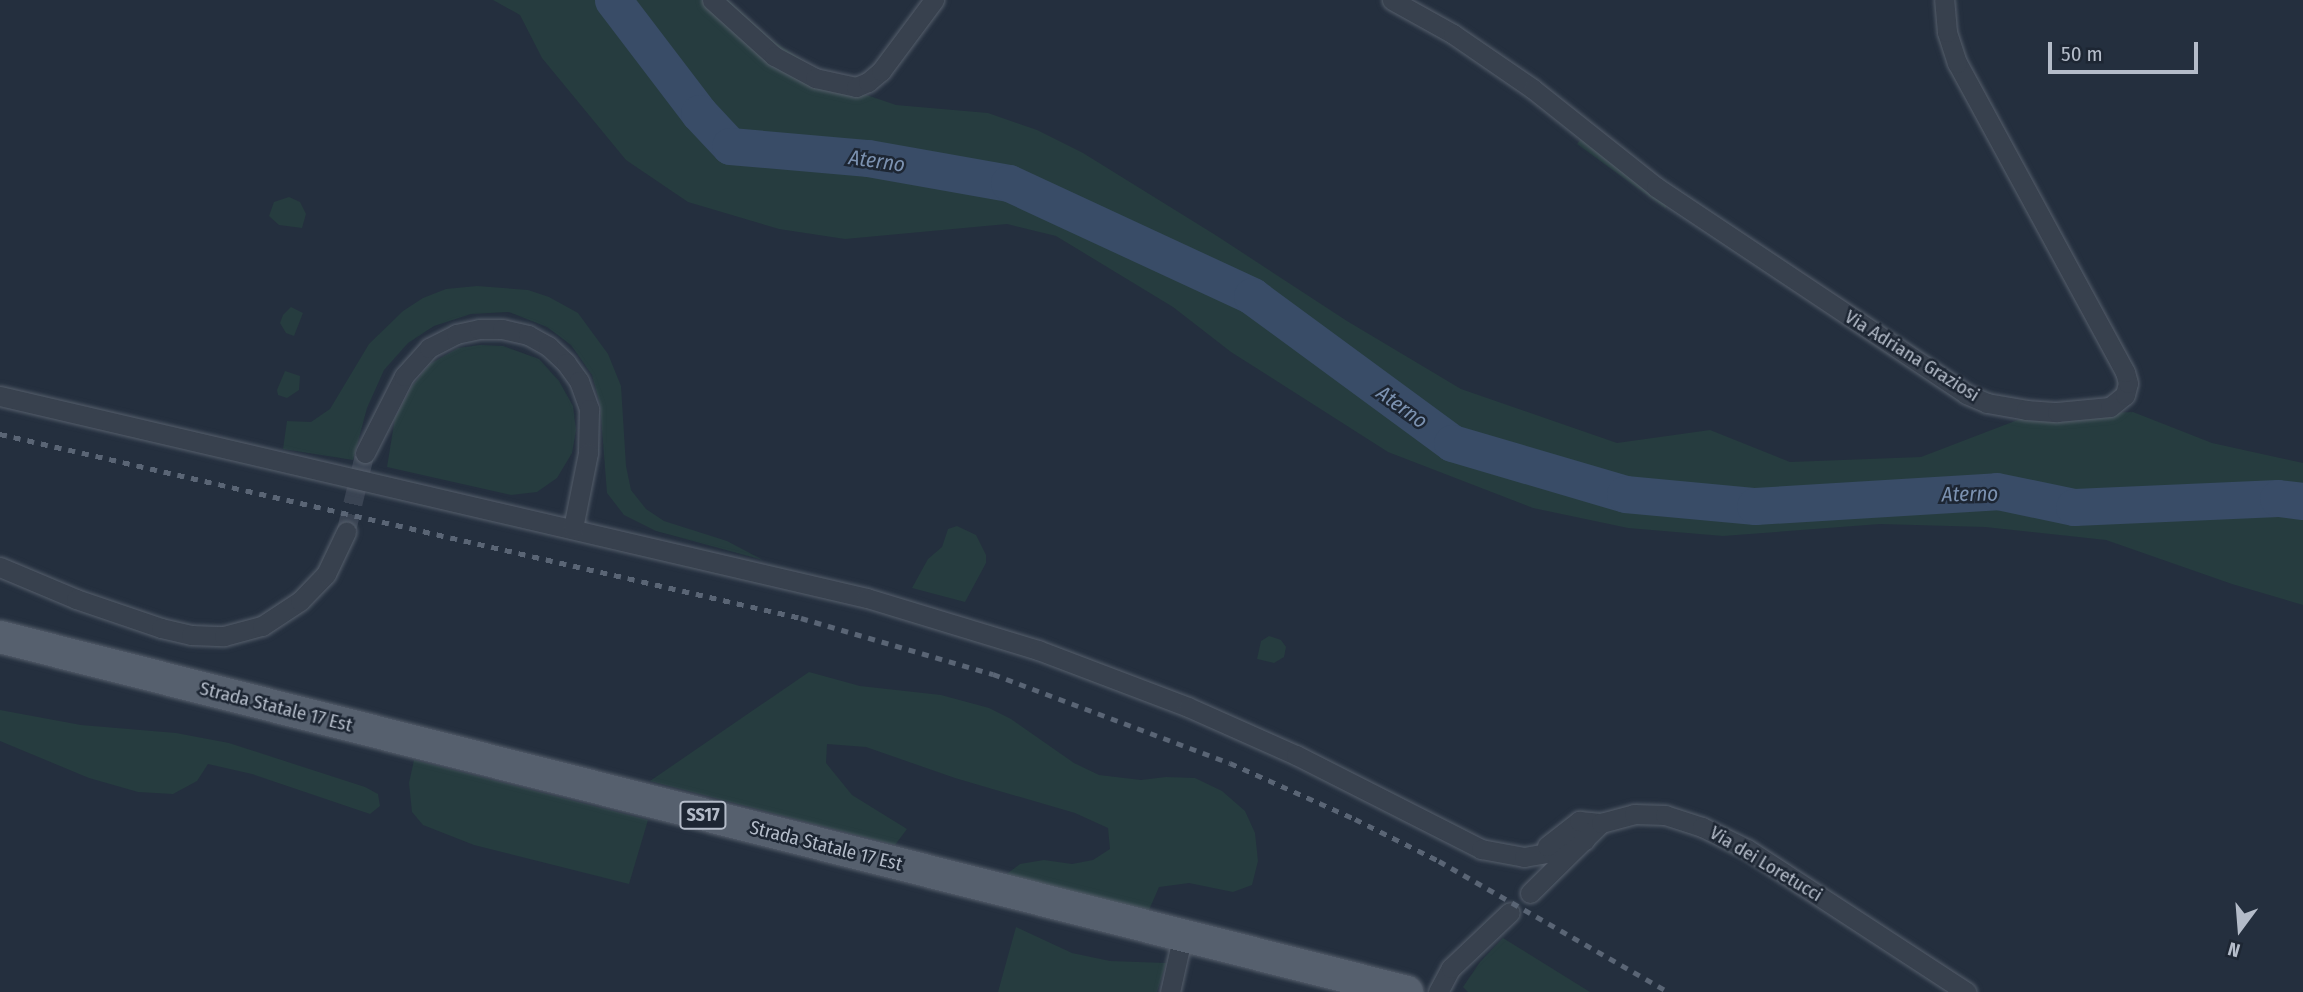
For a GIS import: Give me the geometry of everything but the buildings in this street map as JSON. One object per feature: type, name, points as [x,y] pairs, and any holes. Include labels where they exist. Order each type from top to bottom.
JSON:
[{"type":"main road","name":"Strada Statale 17 Est","points":[[0,637],[1407,992]]},
{"type":"street","points":[[712,0],[774,56],[816,78],[856,87],[869,82],[881,71],[934,0]]},
{"type":"street","name":"Via Adriana Graziosi","points":[[1392,0],[1453,34],[1533,89],[1656,187],[1966,394],[1987,403],[2026,410],[2057,412],[2110,407],[2125,395],[2128,383],[2125,372],[1957,64],[1947,32],[1944,0]]},
{"type":"street","points":[[365,453],[404,376],[429,348],[456,334],[479,328],[502,329],[528,335],[548,346],[566,363],[579,381],[589,409],[588,453],[573,528]]},
{"type":"street","points":[[0,396],[867,598],[1092,669],[1188,707],[1296,755],[1473,846],[1497,855],[1524,857],[1552,852],[1585,840]]},
{"type":"street","points":[[0,567],[76,599],[161,628],[191,635],[224,636],[262,626],[300,601],[326,574],[346,532]]},
{"type":"street","name":"Via dei Loretucci","points":[[1524,857],[1551,844],[1579,821],[1601,823],[1623,816],[1655,814],[1682,819],[1719,834],[1779,869],[1966,992]]},
{"type":"street","points":[[1530,893],[1601,823]]},
{"type":"street","points":[[1438,992],[1451,968],[1510,912]]},
{"type":"street","points":[[1170,992],[1184,934]]},
{"type":"green space","points":[[493,0],[728,0],[773,41],[846,88],[896,105],[988,113],[1037,130],[1083,153],[1347,321],[1461,389],[1617,443],[1710,430],[1790,462],[1921,457],[2028,416],[2133,412],[2212,443],[2303,463],[2303,605],[2232,584],[2106,540],[1985,527],[1880,524],[1723,536],[1628,528],[1533,508],[1388,452],[1231,352],[1173,307],[1056,236],[1007,224],[845,239],[779,229],[688,202],[626,160],[542,58],[520,15]]},
{"type":"green space","points":[[1583,136],[1671,200],[1665,208],[1577,144]]},
{"type":"green space","points":[[289,197],[300,202],[306,214],[302,228],[279,225],[269,216],[274,202]]},
{"type":"green space","points":[[477,286],[528,290],[549,297],[578,313],[608,354],[621,386],[626,466],[631,490],[646,509],[664,521],[727,541],[763,560],[656,531],[624,515],[607,493],[600,404],[592,375],[571,345],[547,327],[509,312],[471,314],[434,326],[408,343],[384,370],[367,408],[353,460],[283,449],[287,421],[311,422],[330,409],[369,344],[403,311],[423,298],[446,289]]},
{"type":"green space","points":[[291,307],[303,313],[294,336],[286,333],[280,323]]},
{"type":"green space","points":[[503,346],[539,359],[559,381],[573,406],[576,430],[572,453],[557,478],[537,492],[511,495],[387,467],[395,418],[412,386],[430,364],[458,348]]},
{"type":"green space","points":[[285,371],[300,376],[299,390],[287,398],[278,395],[277,390]]},
{"type":"green space","points":[[957,526],[976,535],[986,555],[986,563],[965,602],[912,588],[928,559],[942,547],[948,529]]},
{"type":"green space","points":[[1269,636],[1281,640],[1286,647],[1284,657],[1274,663],[1257,659],[1261,641]]},
{"type":"green space","points":[[809,672],[860,686],[941,695],[989,708],[1011,719],[1074,763],[1099,775],[1141,780],[1195,778],[1222,791],[1245,811],[1255,833],[1258,861],[1252,885],[1233,892],[1189,883],[1159,887],[1149,910],[1004,876],[1020,864],[1044,860],[1072,864],[1093,860],[1110,849],[1108,828],[1075,813],[955,778],[866,747],[827,744],[826,763],[852,795],[907,829],[895,845],[650,781]]},
{"type":"green space","points":[[0,710],[81,725],[176,733],[229,743],[365,787],[378,794],[380,806],[370,814],[252,774],[208,764],[197,781],[173,794],[138,792],[89,778],[0,741]]},
{"type":"green space","points":[[414,760],[648,820],[629,884],[474,845],[423,825],[412,812],[409,783]]},
{"type":"green space","points":[[1016,927],[1072,953],[1110,961],[1166,963],[1157,992],[998,992]]},
{"type":"green space","points":[[1503,938],[1590,992],[1468,992],[1463,987],[1480,962]]},
{"type":"waterway","name":"Aterno","points":[[613,0],[699,113],[730,146],[868,158],[1009,183],[1252,296],[1452,443],[1625,494],[1755,506],[1997,491],[2074,507],[2278,498],[2303,501]]},
{"type":"tunnel","points":[[346,532],[365,453]]},
{"type":"railway","points":[[0,434],[801,618],[993,674],[1230,763],[1355,819],[1439,861],[1669,992]]}]
